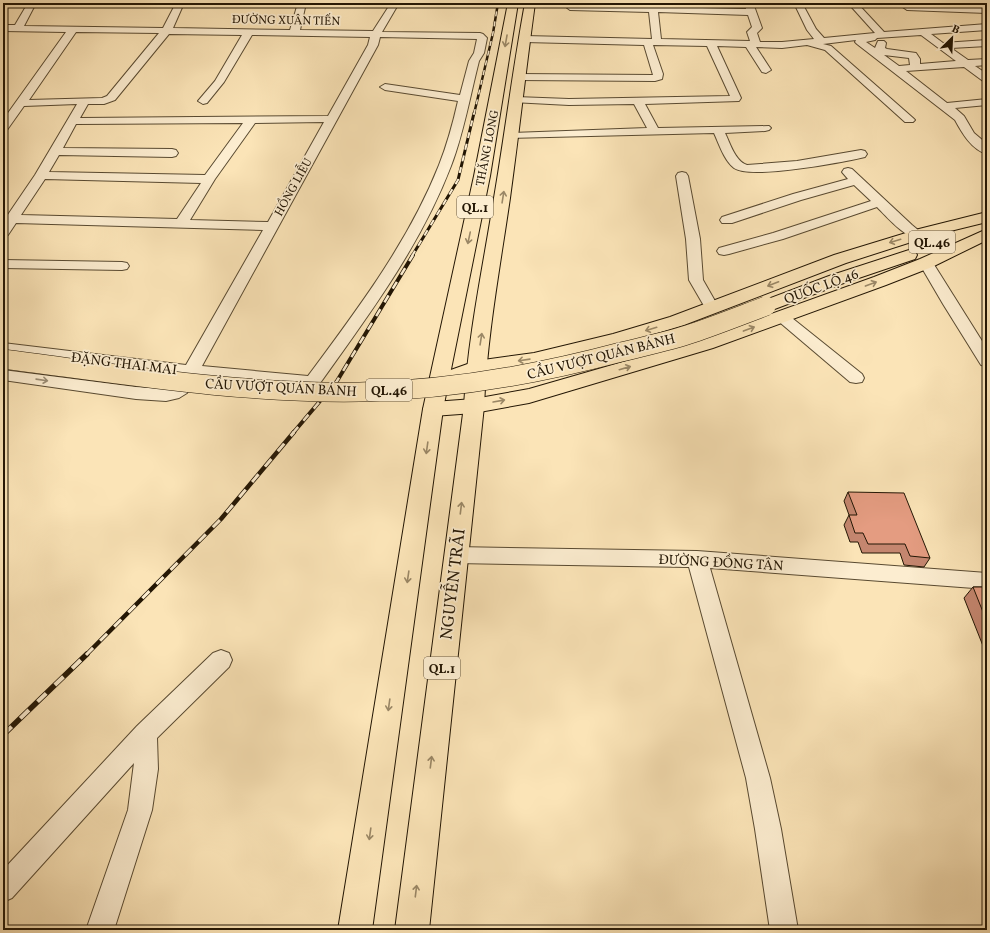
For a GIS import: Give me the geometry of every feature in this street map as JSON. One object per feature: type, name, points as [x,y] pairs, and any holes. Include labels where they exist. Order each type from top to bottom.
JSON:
[{"type":"main road","name":"THĂNG LONG","points":[[433,409],[482,176],[513,3]]},
{"type":"main road","name":"THĂNG LONG","points":[[474,406],[476,367],[512,136],[518,77],[530,3]]},
{"type":"main road","points":[[499,77],[518,77]]},
{"type":"main road","points":[[438,382],[476,367],[534,358],[617,339],[677,321],[840,259],[917,234],[987,218]]},
{"type":"main road","name":"QUỐC LỘ 46","points":[[877,265],[987,218]]},
{"type":"main road","name":"QUỐC LỘ 46","points":[[766,306],[877,265],[987,230]]},
{"type":"main road","points":[[433,409],[474,406],[529,396],[706,344],[926,263],[987,234]]},
{"type":"main road","name":"CẦU VƯỢT QUÁN BÁNH","points":[[3,359],[227,386],[296,391],[360,392],[431,388],[487,382],[562,368],[690,334],[766,306]]},
{"type":"main road","name":"NGUYỄN TRÃI","points":[[412,930],[455,555],[474,406]]},
{"type":"main road","name":"QL.1","points":[[355,930],[433,409]]},
{"type":"street","points":[[18,28],[32,3]]},
{"type":"street","points":[[21,103],[84,102],[111,98],[167,30],[180,3]]},
{"type":"street","points":[[294,33],[302,3]]},
{"type":"street","name":"HỒNG LIỄU","points":[[190,372],[373,44],[376,34],[395,3]]},
{"type":"street","points":[[798,3],[812,30],[821,41]]},
{"type":"street","points":[[852,3],[882,36]]},
{"type":"street","points":[[901,3],[907,7],[987,10]]},
{"type":"street","points":[[570,7],[653,6],[750,8],[757,28],[752,32],[753,44],[766,70]]},
{"type":"street","points":[[518,77],[658,77],[653,43],[653,6]]},
{"type":"street","points":[[48,28],[57,18]]},
{"type":"street","name":"ĐƯỜNG XUÂN TIẾN","points":[[3,28],[480,36],[482,38],[479,52],[474,61],[464,99]]},
{"type":"street","points":[[3,128],[73,29]]},
{"type":"street","points":[[525,39],[753,44],[796,43],[987,29]]},
{"type":"street","points":[[987,29],[926,35],[903,41],[882,36],[860,42],[898,69],[960,118],[969,135],[987,150]]},
{"type":"street","points":[[203,101],[219,82],[249,32]]},
{"type":"street","points":[[926,35],[987,79]]},
{"type":"street","points":[[882,36],[880,50],[888,53],[912,56],[915,59],[915,68]]},
{"type":"street","points":[[903,41],[907,50],[936,50],[938,66]]},
{"type":"street","points":[[796,43],[828,48],[909,120]]},
{"type":"street","points":[[949,51],[987,43]]},
{"type":"street","points":[[516,100],[569,102],[736,98],[711,44]]},
{"type":"street","points":[[949,51],[987,48]]},
{"type":"street","points":[[925,51],[927,67]]},
{"type":"street","points":[[949,51],[987,52]]},
{"type":"street","points":[[898,69],[987,62]]},
{"type":"street","points":[[190,372],[312,382],[380,289],[414,233],[446,165],[464,99],[385,87]]},
{"type":"street","points":[[637,100],[654,131]]},
{"type":"street","points":[[3,232],[41,175],[84,102]]},
{"type":"street","points":[[945,106],[987,102]]},
{"type":"street","points":[[957,116],[987,113]]},
{"type":"street","points":[[72,121],[330,119]]},
{"type":"street","points":[[181,224],[209,179],[251,120]]},
{"type":"street","points":[[512,136],[765,128]]},
{"type":"street","points":[[718,129],[730,154],[739,166],[746,169],[782,166],[861,154]]},
{"type":"street","points":[[54,151],[172,154]]},
{"type":"street","points":[[832,159],[857,180],[907,228],[917,234]]},
{"type":"street","points":[[41,175],[209,179]]},
{"type":"street","points":[[682,176],[693,239],[696,280],[712,308]]},
{"type":"street","points":[[727,220],[797,197],[857,180]]},
{"type":"street","points":[[724,251],[778,236],[879,202]]},
{"type":"street","points":[[12,219],[272,226]]},
{"type":"street","points":[[926,263],[950,304],[987,361]]},
{"type":"street","points":[[3,264],[122,266]]},
{"type":"street","points":[[782,317],[856,378]]},
{"type":"street","name":"ĐẶNG THAI MAI","points":[[3,348],[190,372],[181,389],[173,394],[166,395],[136,393],[3,375]]},
{"type":"street","points":[[69,384],[88,359]]},
{"type":"street","name":"ĐƯỜNG ĐỒNG TÂN","points":[[455,555],[697,559],[987,580]]},
{"type":"street","points":[[697,559],[758,778],[768,828],[784,930]]},
{"type":"street","points":[[3,889],[145,734],[221,660]]},
{"type":"street","points":[[100,930],[140,810],[146,769],[145,734]]},
{"type":"building","points":[[848,492],[904,493],[930,558],[910,556],[905,544],[868,544],[863,533],[855,533],[849,515],[857,515]]},
{"type":"building","points":[[973,587],[987,587],[987,622]]},
{"type":"railway","points":[[474,114],[493,33],[498,3]]},
{"type":"railway","points":[[412,256],[458,180],[474,113]]},
{"type":"railway","points":[[293,433],[337,381],[413,255]]},
{"type":"railway","points":[[87,654],[221,519],[294,432]]},
{"type":"railway","points":[[3,735],[87,654]]}]
